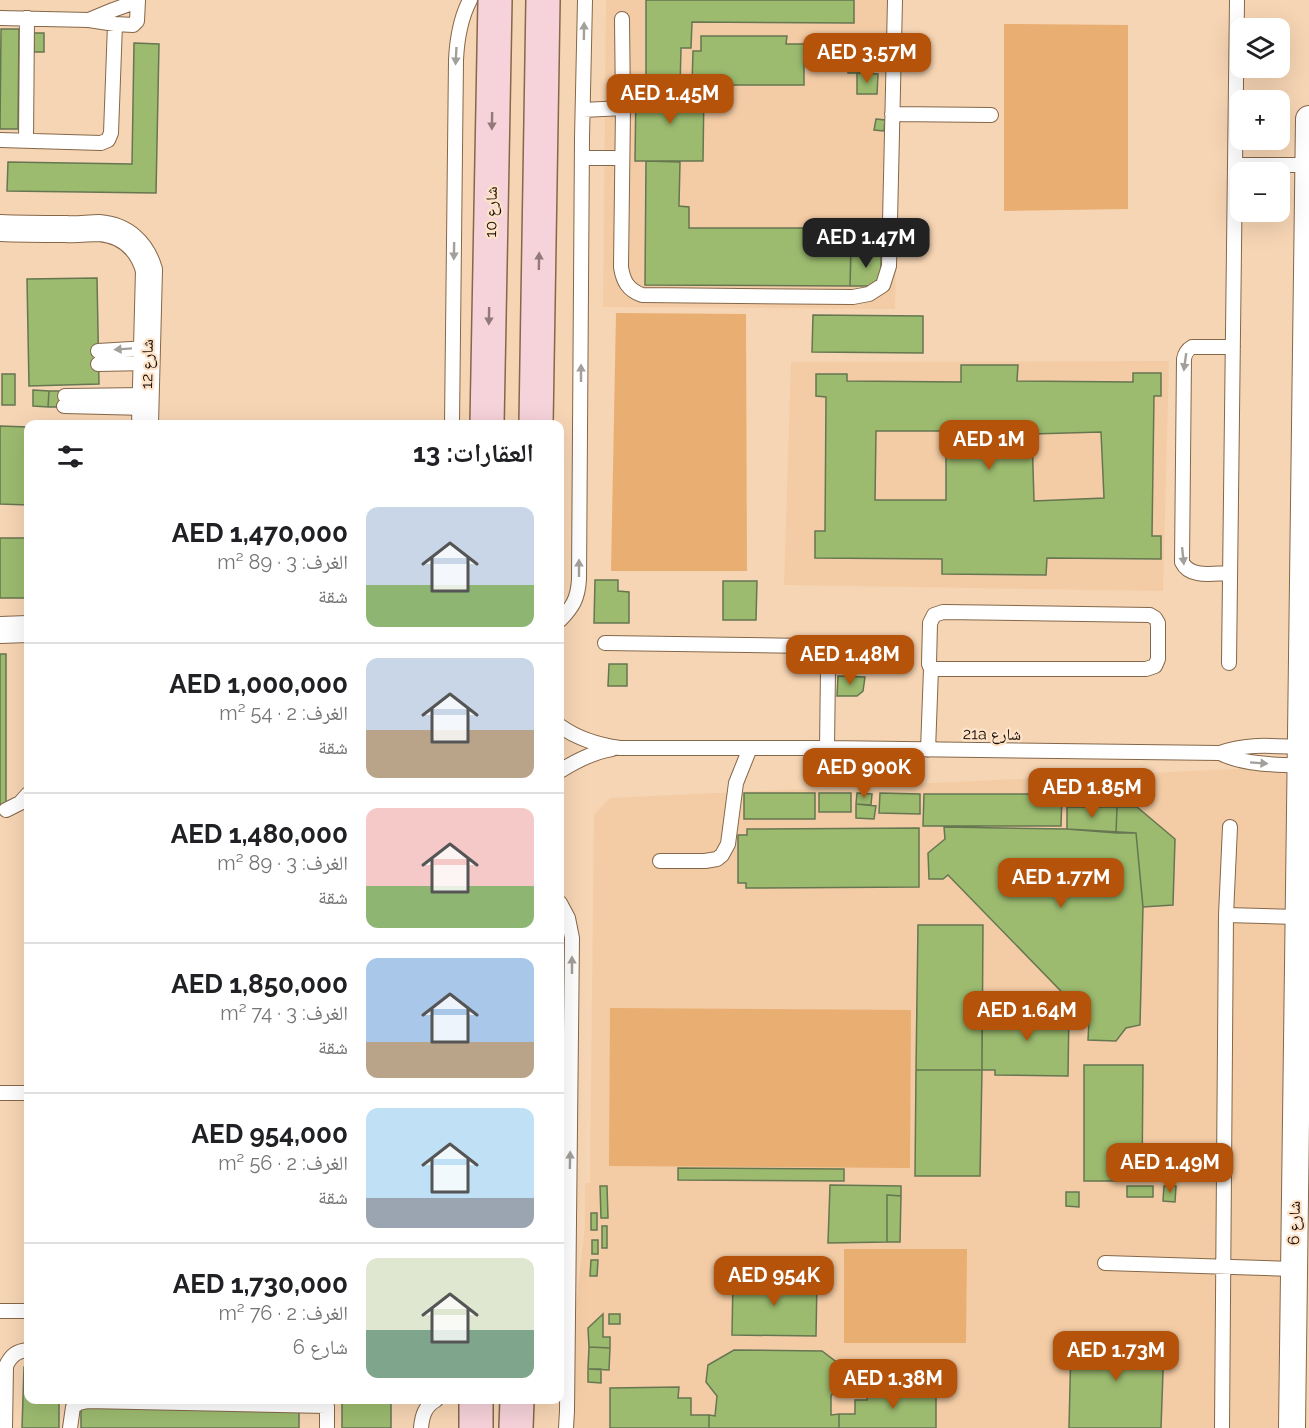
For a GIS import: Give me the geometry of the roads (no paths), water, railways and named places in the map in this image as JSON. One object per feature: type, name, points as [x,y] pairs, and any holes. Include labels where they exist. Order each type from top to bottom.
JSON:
[{"type":"street","name":"شارع 10","points":[[487,420],[495,0]]},
{"type":"street","points":[[536,420],[543,0]]},
{"type":"street","name":"شارع 6","points":[[1292,1428],[1294,1269],[1302,1146],[1303,1016],[1298,917],[1307,478],[1309,119]]},
{"type":"street","name":"شارع 12","points":[[0,228],[77,230],[102,240],[122,257],[138,278],[148,303],[146,409]]},
{"type":"street","points":[[0,630],[24,629]]},
{"type":"street","points":[[516,1428],[517,1404]]},
{"type":"street","points":[[531,1404],[531,1428]]},
{"type":"lane","points":[[452,420],[456,60],[461,23],[470,0]]},
{"type":"lane","points":[[564,616],[576,600],[578,590],[585,0]]},
{"type":"lane","points":[[622,19],[621,267],[622,277],[627,285],[634,292],[642,295],[860,296],[869,294],[883,285],[889,266],[895,0]]},
{"type":"lane","points":[[1235,162],[1237,0]]},
{"type":"lane","points":[[0,18],[133,25],[137,23],[138,1],[89,21]]},
{"type":"lane","points":[[26,141],[27,18]]},
{"type":"lane","points":[[0,140],[100,143],[108,140],[111,132],[115,24]]},
{"type":"lane","points":[[583,110],[623,108]]},
{"type":"lane","points":[[892,114],[991,115]]},
{"type":"lane","points":[[582,158],[622,158]]},
{"type":"lane","points":[[1290,165],[1308,165]]},
{"type":"lane","points":[[1229,663],[1234,222]]},
{"type":"lane","points":[[1230,573],[1195,573],[1189,571],[1182,562],[1183,371],[1184,354],[1192,347],[1233,347]]},
{"type":"lane","points":[[98,358],[147,355]]},
{"type":"lane","points":[[64,401],[146,409]]},
{"type":"lane","points":[[928,750],[930,623],[934,615],[938,613],[1150,615],[1158,623],[1158,659],[1155,666],[1146,669],[931,669]]},
{"type":"lane","points":[[605,643],[807,646],[815,648],[827,659],[828,748]]},
{"type":"lane","name":"21a شارع","points":[[564,729],[585,740],[620,748],[1220,753],[1248,746],[1300,756]]},
{"type":"lane","name":"21a شارع","points":[[564,769],[586,757],[620,748]]},
{"type":"lane","points":[[660,861],[705,861],[717,859],[722,855],[728,844],[736,783],[750,748]]},
{"type":"lane","points":[[6,810],[24,798]]},
{"type":"lane","points":[[1222,1428],[1227,915],[1230,827]]},
{"type":"lane","points":[[564,910],[572,938],[566,1428]]},
{"type":"lane","points":[[1227,915],[1298,917]]},
{"type":"lane","points":[[0,1093],[24,1093]]},
{"type":"lane","points":[[1105,1263],[1294,1269]]},
{"type":"lane","points":[[0,1311],[24,1311]]},
{"type":"lane","points":[[4,1428],[6,1366],[15,1353],[24,1350]]},
{"type":"lane","points":[[70,1428],[74,1407],[78,1404]]},
{"type":"lane","points":[[327,1404],[327,1428]]},
{"type":"lane","points":[[421,1428],[423,1414],[431,1404]]}]
